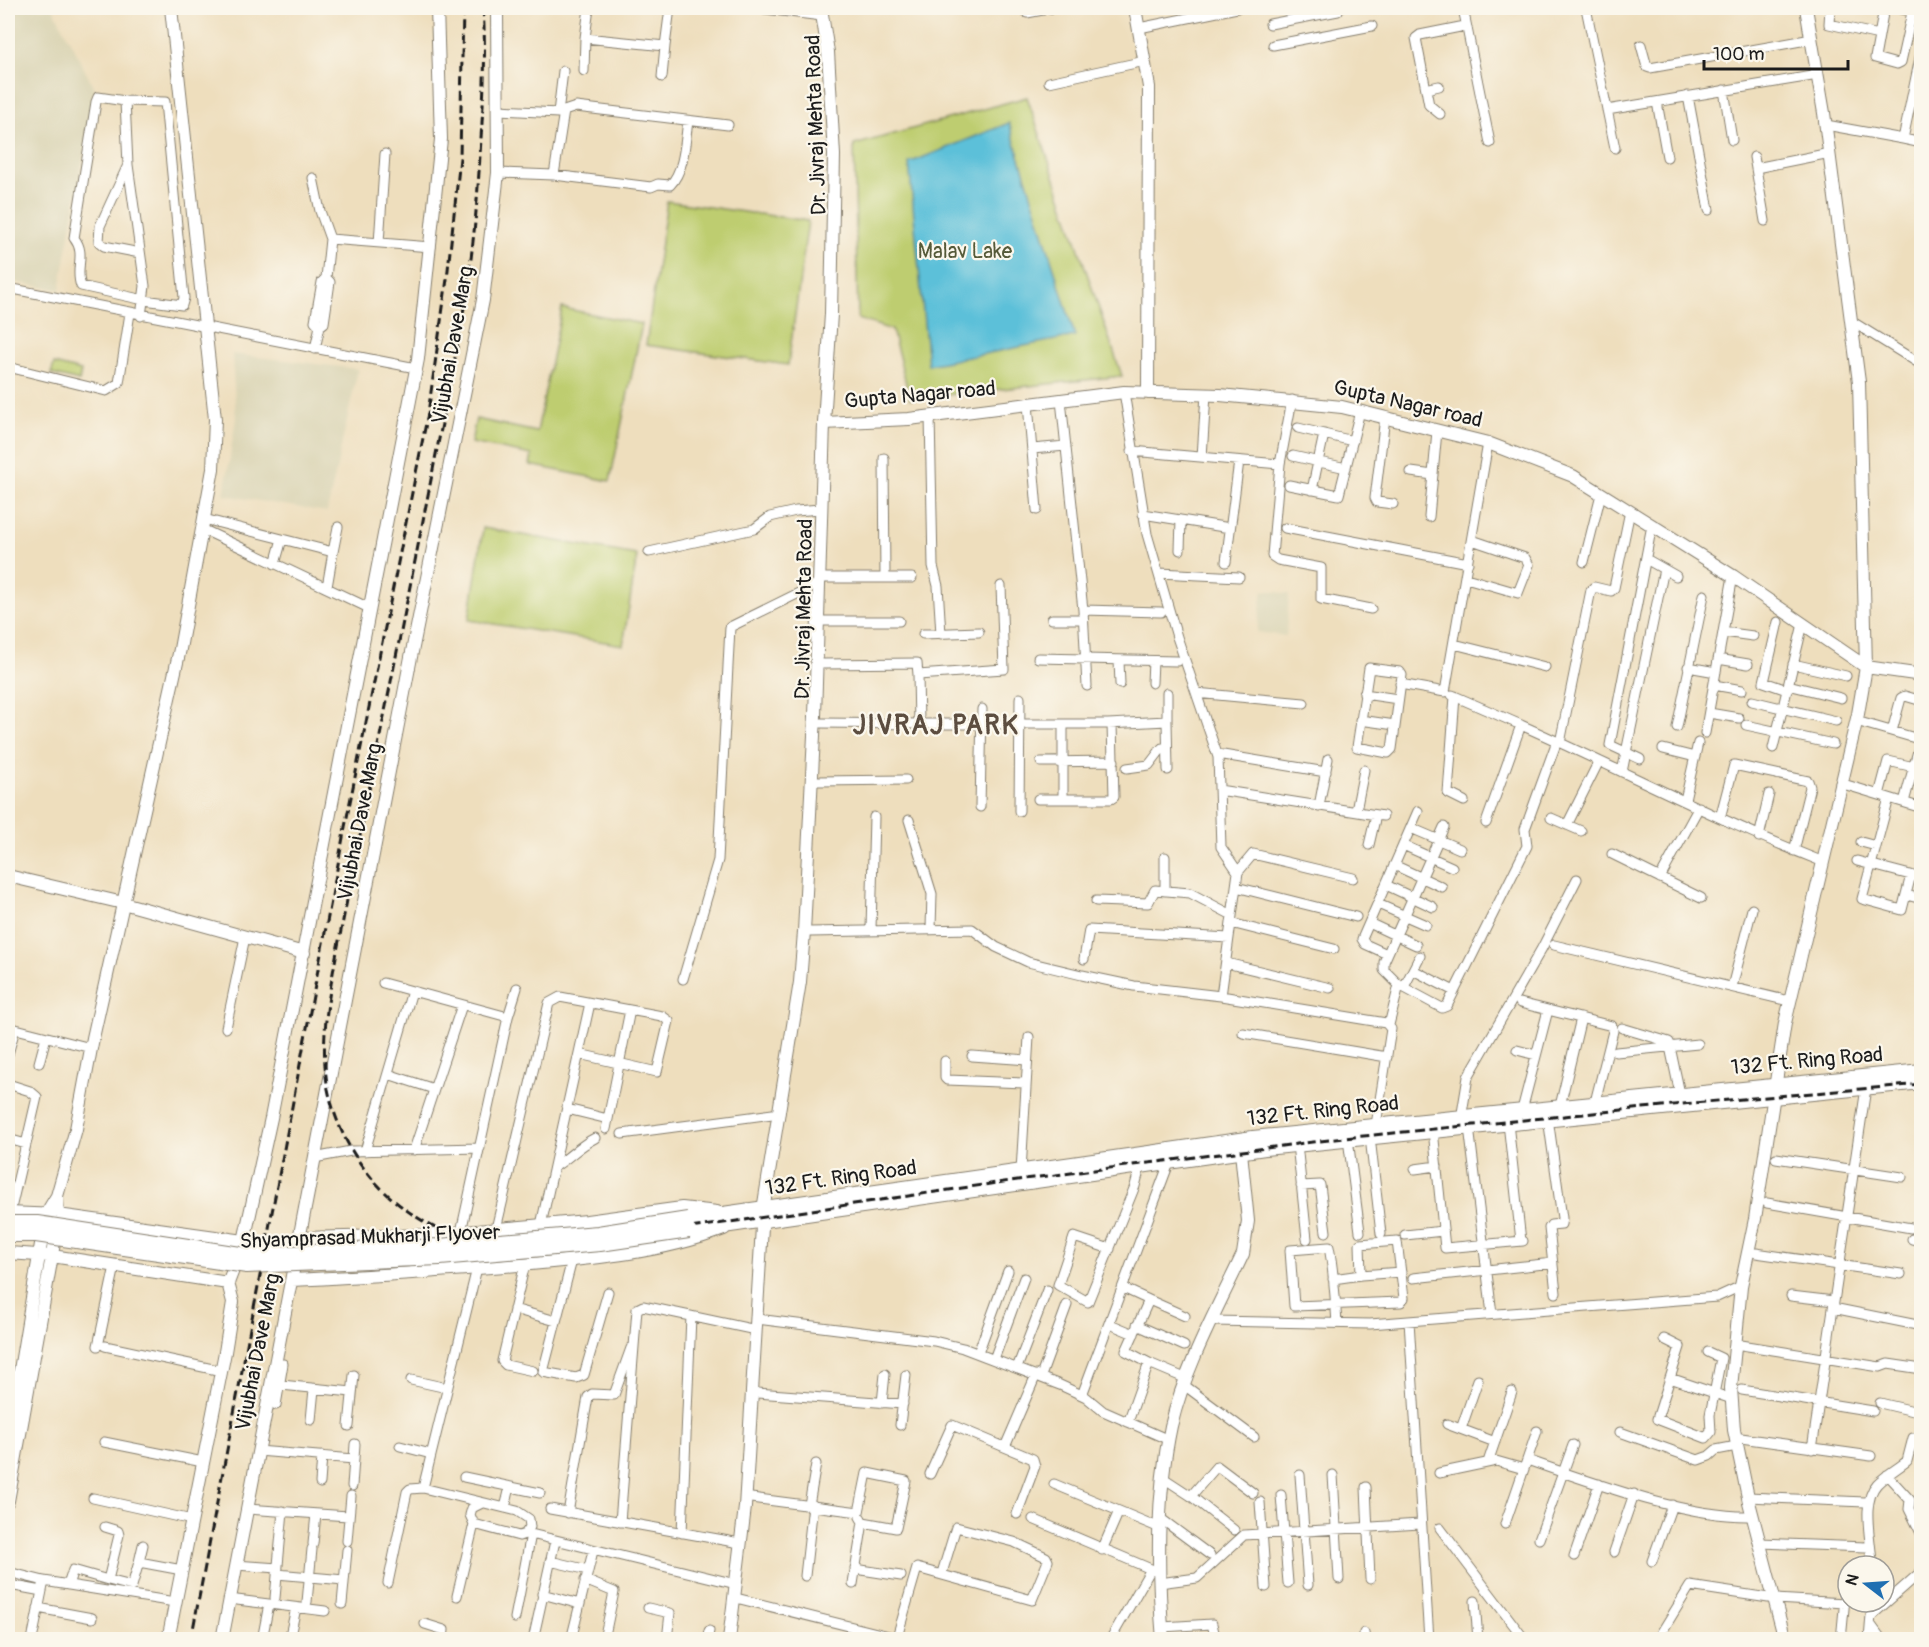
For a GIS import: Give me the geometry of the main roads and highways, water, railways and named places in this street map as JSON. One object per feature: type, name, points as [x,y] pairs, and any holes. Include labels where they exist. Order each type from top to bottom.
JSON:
[{"type":"main road","name":"132 Ft. Ring Road","points":[[767,1215],[1021,1171],[1373,1131],[1465,1123],[1508,1123],[1773,1092],[1922,1071]]},
{"type":"main road","name":"132 Ft. Ring Road","points":[[733,1220],[1140,1167],[1241,1146],[1348,1139],[1373,1131],[1433,1130],[1522,1110],[1680,1094],[1866,1088],[1922,1082]]},
{"type":"main road","name":"Shyamprasad Mukharji Flyover","points":[[8,1216],[37,1223],[247,1255],[439,1246],[733,1220]]},
{"type":"main road","name":"Shyamprasad Mukharji Flyover","points":[[8,1235],[36,1235],[247,1266],[451,1257],[600,1244],[688,1225]]},
{"type":"water","points":[[1009,123],[1075,336],[928,365],[909,163]]},
{"type":"railway","points":[[191,1640],[345,827],[428,413],[447,279],[460,158],[463,8]]},
{"type":"railway","points":[[483,8],[484,89],[476,215],[467,291],[338,946],[325,1035],[325,1071],[338,1123],[354,1154],[375,1181],[399,1205],[427,1224],[458,1238],[491,1247],[526,1252],[1024,1179],[1344,1138],[1693,1103],[1922,1084]]},
{"type":"district","name":"JIVRAJ PARK","points":[[936,725]]},
{"type":"park label","name":"Malav Lake","points":[[965,251]]}]
